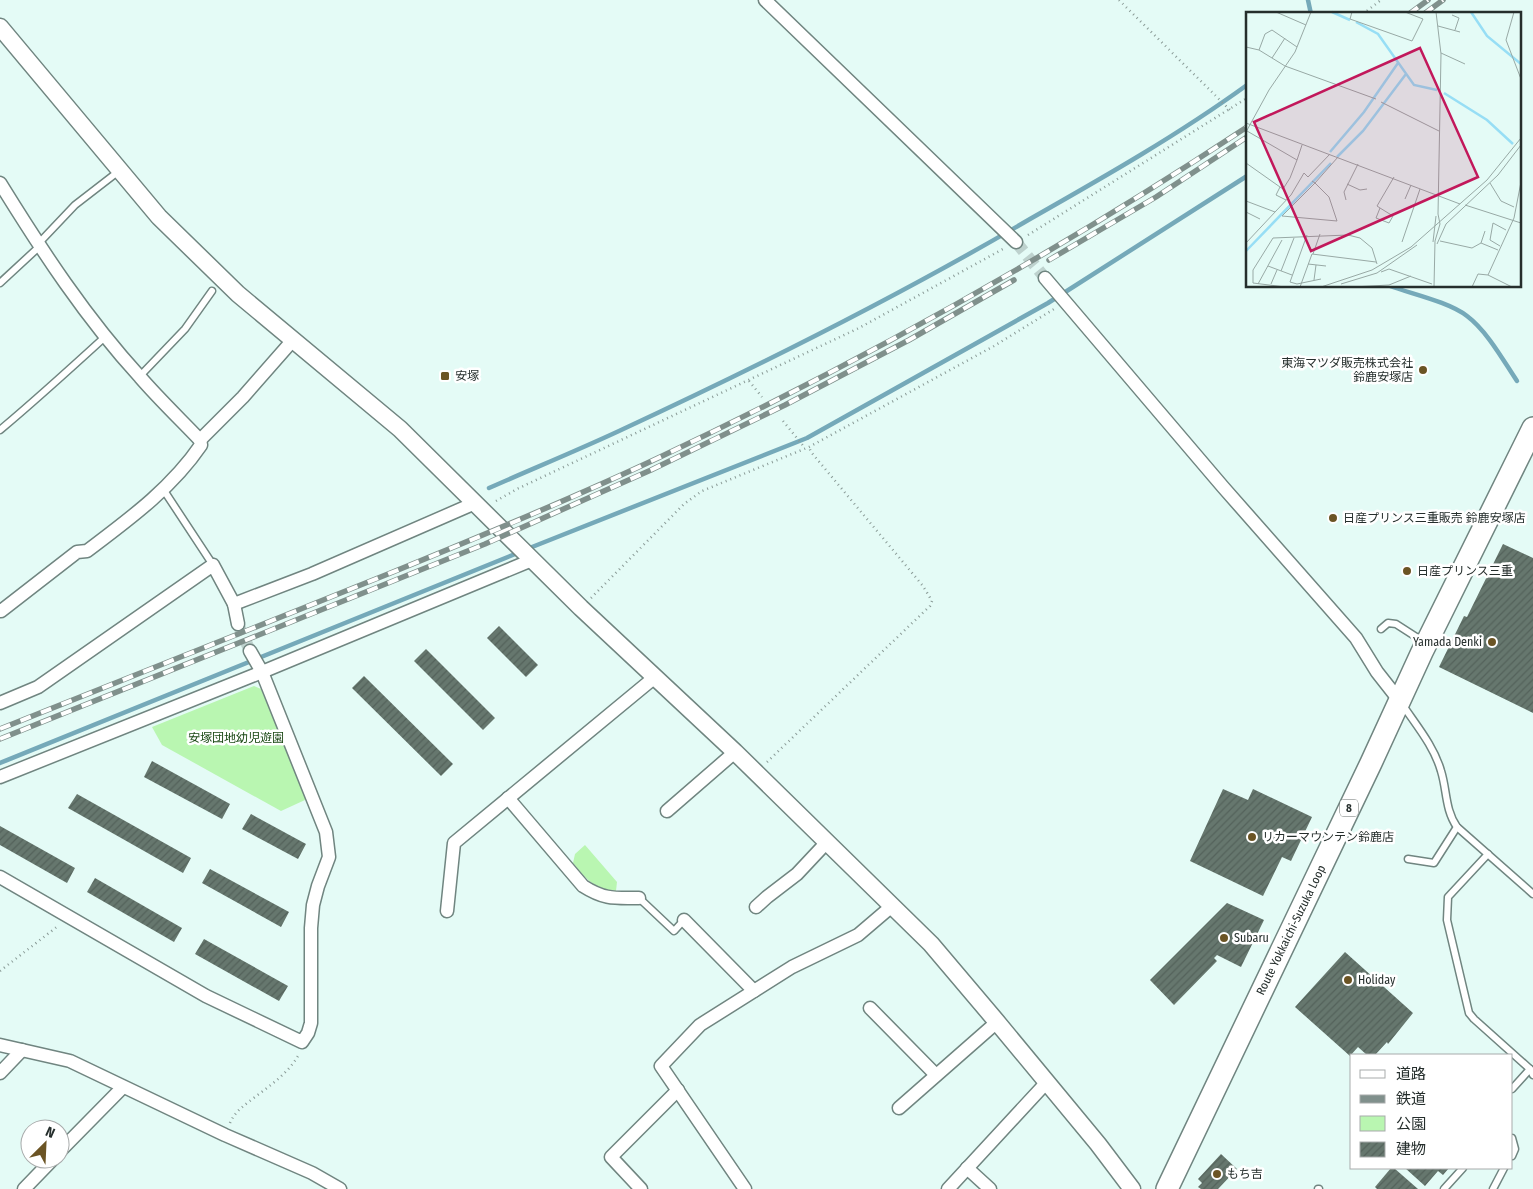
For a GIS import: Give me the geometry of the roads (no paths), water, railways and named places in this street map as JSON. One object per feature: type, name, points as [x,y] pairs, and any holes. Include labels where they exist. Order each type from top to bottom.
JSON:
[{"type":"main road","name":"Route Yokkaichi-Suzuka Loop","points":[[1167,1189],[1371,763],[1399,700],[1533,428]]},
{"type":"street","points":[[765,0],[1010,236]]},
{"type":"street","points":[[0,27],[159,217],[238,294],[400,430],[581,608],[735,752],[931,944],[1098,1144],[1132,1189]]},
{"type":"street","points":[[0,183],[78,302],[139,376],[200,440]]},
{"type":"street","points":[[1045,278],[1223,487],[1356,638],[1377,672],[1399,700]]},
{"type":"street","points":[[0,610],[1,612],[77,552],[87,551],[140,511],[193,456],[200,445],[200,440],[243,397],[293,340]]},
{"type":"street","points":[[234,604],[480,509]]},
{"type":"street","points":[[0,777],[256,660],[526,554]]},
{"type":"street","points":[[0,703],[38,687],[213,565],[234,604],[238,624]]},
{"type":"street","points":[[0,876],[206,996],[302,1042],[311,1023],[311,928],[313,905],[329,857],[326,832],[256,660]]},
{"type":"street","points":[[447,911],[454,843],[655,677]]},
{"type":"street","points":[[668,811],[735,752]]},
{"type":"street","points":[[508,798],[583,886],[597,895],[612,898],[640,898]]},
{"type":"street","points":[[756,907],[797,874],[827,842]]},
{"type":"street","points":[[745,1189],[661,1066],[700,1025],[792,967],[858,935],[892,906]]},
{"type":"street","points":[[684,920],[754,991]]},
{"type":"street","points":[[870,1008],[936,1075]]},
{"type":"street","points":[[899,1108],[997,1022]]},
{"type":"street","points":[[0,1045],[70,1061],[183,1114],[225,1136],[312,1172],[340,1189]]},
{"type":"street","points":[[0,1073],[22,1050]]},
{"type":"street","points":[[948,1189],[1046,1083]]},
{"type":"street","points":[[70,1142],[123,1087]]},
{"type":"street","points":[[642,1189],[611,1157],[678,1090]]},
{"type":"street","points":[[967,1168],[990,1189]]},
{"type":"street","points":[[24,1189],[43,1169]]},
{"type":"lane","points":[[0,283],[39,245],[75,205],[120,171]]},
{"type":"lane","points":[[139,376],[185,329],[212,291]]},
{"type":"lane","points":[[0,430],[44,394],[106,336]]},
{"type":"lane","points":[[163,489],[213,565]]},
{"type":"lane","points":[[1381,629],[1388,623],[1396,624],[1426,644]]},
{"type":"lane","points":[[1399,700],[1435,755],[1442,772],[1450,818],[1457,827],[1533,894]]},
{"type":"lane","points":[[1408,859],[1434,863],[1457,827]]},
{"type":"lane","points":[[1488,854],[1448,897],[1447,920],[1469,1013],[1512,1054]]},
{"type":"lane","points":[[640,898],[674,931],[684,920]]},
{"type":"lane","points":[[1513,1055],[1532,1072],[1513,1088]]},
{"type":"lane","points":[[1513,1142],[1515,1149],[1513,1154]]},
{"type":"lane","points":[[1447,1188],[1462,1169]]},
{"type":"lane","points":[[1493,1189],[1503,1169]]},
{"type":"waterway","points":[[1308,0],[1311,12]]},
{"type":"waterway","points":[[489,488],[603,438],[775,356],[929,276],[1168,138],[1246,86]]},
{"type":"waterway","points":[[527,549],[807,438],[1048,303],[1246,177]]},
{"type":"waterway","points":[[1396,288],[1441,302],[1467,316],[1488,338],[1517,381]]},
{"type":"waterway","points":[[0,763],[520,552]]},
{"type":"tunnel","points":[[1016,242],[1045,278]]},
{"type":"tunnel","points":[[238,624],[250,651]]},
{"type":"railway","points":[[1412,12],[1428,0]]},
{"type":"railway","points":[[1427,12],[1443,0]]},
{"type":"railway","points":[[0,729],[456,546],[625,474],[809,383],[958,303],[1104,218],[1246,128]]},
{"type":"railway","points":[[1049,260],[1156,197],[1246,138]]},
{"type":"railway","points":[[0,739],[485,544],[651,470],[785,405],[909,340],[1014,280]]},
{"type":"place","name":"東海マツダ販売株式会社 鈴鹿安塚店","points":[[1423,370]]},
{"type":"place","name":"安塚","points":[[445,376]]},
{"type":"place","name":"日産プリンス三重販売 鈴鹿安塚店","points":[[1333,518]]},
{"type":"place","name":"日産プリンス三重","points":[[1407,571]]},
{"type":"place","name":"Yamada Denki","points":[[1492,642]]},
{"type":"place","name":"リカーマウンテン鈴鹿店","points":[[1252,837]]},
{"type":"place","name":"Subaru","points":[[1224,938]]},
{"type":"place","name":"Holiday","points":[[1348,980]]},
{"type":"place","name":"もち吉","points":[[1217,1174]]},
{"type":"park label","name":"安塚団地幼児遊園","points":[[236,738]]}]
